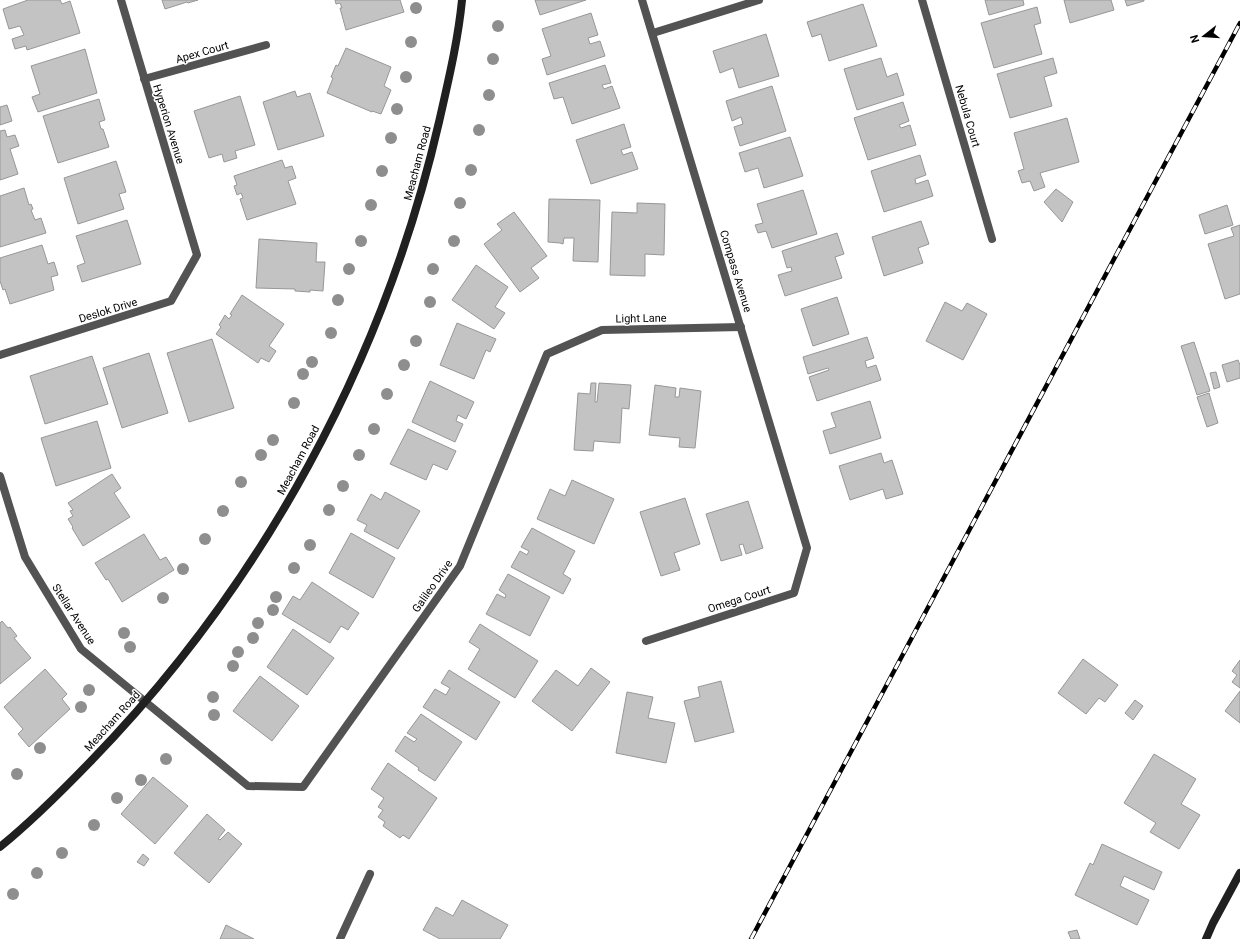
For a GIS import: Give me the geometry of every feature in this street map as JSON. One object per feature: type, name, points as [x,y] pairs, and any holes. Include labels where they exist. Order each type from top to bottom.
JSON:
[{"type":"street","name":"Hyperion Avenue","points":[[121,0],[197,255]]},
{"type":"street","name":"Meacham Road","points":[[0,847],[56,796],[123,728],[184,655],[240,578],[279,518],[306,470],[346,392],[375,327],[400,260],[428,169],[449,76],[462,0]]},
{"type":"street","name":"Compass Avenue","points":[[642,0],[807,548]]},
{"type":"street","points":[[653,33],[759,0]]},
{"type":"street","name":"Nebula Court","points":[[922,0],[992,239]]},
{"type":"street","name":"Apex Court","points":[[144,79],[266,45]]},
{"type":"street","name":"Deslok Drive","points":[[0,355],[171,302],[197,255]]},
{"type":"street","name":"Light Lane","points":[[546,354],[602,330],[741,327]]},
{"type":"street","name":"Galileo Drive","points":[[303,786],[460,566],[546,354]]},
{"type":"street","name":"Stellar Avenue","points":[[0,476],[25,557],[81,649],[248,786],[303,786]]},
{"type":"street","name":"Omega Court","points":[[646,641],[794,593],[807,548]]},
{"type":"street","points":[[1206,939],[1240,872]]},
{"type":"street","points":[[340,939],[370,874]]},
{"type":"building","points":[[28,0],[60,0],[62,4],[70,1],[80,33],[27,50],[26,46],[15,49],[12,39],[24,35],[20,26],[9,29],[3,9]]},
{"type":"building","points":[[162,0],[198,0],[165,9]]},
{"type":"building","points":[[335,0],[400,0],[404,12],[346,30],[340,8],[342,8],[340,3],[336,4]]},
{"type":"building","points":[[535,0],[586,0],[540,15]]},
{"type":"building","points":[[985,0],[1023,0],[1024,5],[989,15]]},
{"type":"building","points":[[1064,0],[1111,0],[1114,10],[1070,23]]},
{"type":"building","points":[[1125,0],[1144,0],[1144,1],[1127,6]]},
{"type":"building","points":[[863,4],[877,46],[829,61],[821,34],[812,37],[807,22]]},
{"type":"building","points":[[1037,7],[1041,23],[1034,25],[1042,54],[994,68],[981,23]]},
{"type":"building","points":[[591,13],[598,35],[588,38],[590,44],[600,41],[605,56],[547,75],[542,59],[551,56],[542,29]]},
{"type":"building","points":[[766,34],[779,76],[739,88],[733,68],[720,73],[713,51]]},
{"type":"building","points":[[346,48],[391,67],[384,86],[391,90],[381,114],[372,112],[327,93],[336,65],[338,66]]},
{"type":"building","points":[[85,49],[97,93],[38,112],[32,97],[40,94],[31,66]]},
{"type":"building","points":[[881,58],[887,77],[897,73],[904,95],[857,110],[844,69]]},
{"type":"building","points":[[1053,58],[1057,73],[1044,77],[1052,106],[1010,118],[997,74]]},
{"type":"building","points":[[605,65],[611,83],[602,85],[604,89],[612,86],[620,108],[572,124],[563,97],[554,99],[549,83]]},
{"type":"building","points":[[772,86],[786,131],[740,146],[734,127],[743,124],[741,117],[732,121],[726,101]]},
{"type":"building","points":[[295,91],[297,97],[310,93],[324,136],[278,150],[263,102]]},
{"type":"building","points":[[240,96],[255,145],[235,151],[237,158],[224,162],[222,154],[209,158],[194,111]]},
{"type":"building","points":[[99,99],[105,120],[99,122],[109,147],[58,163],[43,116]]},
{"type":"building","points":[[903,102],[909,121],[899,125],[901,128],[910,125],[916,145],[868,160],[854,118]]},
{"type":"building","points":[[7,105],[12,121],[0,125],[0,107]]},
{"type":"building","points":[[1067,118],[1079,162],[1040,173],[1045,187],[1034,191],[1030,181],[1022,183],[1018,171],[1024,169],[1014,133]]},
{"type":"building","points":[[624,124],[631,147],[621,150],[623,155],[632,152],[638,169],[591,184],[576,140]]},
{"type":"building","points":[[5,130],[7,137],[15,135],[19,146],[10,149],[18,174],[0,180],[0,131]]},
{"type":"building","points":[[790,137],[803,176],[764,188],[758,168],[745,172],[739,153]]},
{"type":"building","points":[[920,155],[926,175],[915,179],[916,184],[928,180],[933,196],[884,212],[871,171]]},
{"type":"building","points":[[282,160],[285,168],[292,166],[296,178],[288,181],[296,204],[247,220],[240,199],[243,198],[241,193],[237,195],[234,186],[237,185],[234,176]]},
{"type":"building","points":[[116,161],[126,192],[119,194],[124,209],[78,224],[64,178]]},
{"type":"building","points":[[24,188],[29,205],[31,204],[33,209],[31,210],[35,220],[41,218],[46,233],[0,247],[0,196]]},
{"type":"building","points":[[1056,189],[1073,202],[1062,222],[1044,202]]},
{"type":"building","points":[[803,190],[817,234],[772,248],[766,231],[758,233],[755,225],[763,223],[757,204]]},
{"type":"building","points":[[549,199],[600,200],[598,262],[573,261],[574,238],[564,238],[563,244],[548,242]]},
{"type":"building","points":[[637,203],[665,204],[664,255],[645,254],[645,276],[610,275],[612,212],[637,213]]},
{"type":"building","points":[[1227,205],[1233,225],[1205,234],[1199,215]]},
{"type":"building","points":[[514,212],[547,256],[531,268],[539,278],[520,292],[484,244],[502,230],[497,224]]},
{"type":"building","points":[[127,220],[141,264],[82,282],[77,266],[85,263],[76,236]]},
{"type":"building","points":[[921,221],[929,244],[918,248],[923,263],[884,276],[872,237]]},
{"type":"building","points":[[1240,225],[1240,294],[1225,299],[1208,244],[1234,236],[1231,228]]},
{"type":"building","points":[[837,233],[844,254],[835,257],[842,278],[785,296],[778,275],[792,271],[791,267],[787,268],[782,251]]},
{"type":"building","points":[[259,239],[317,243],[316,262],[325,262],[323,291],[310,290],[310,292],[295,291],[295,289],[256,288]]},
{"type":"building","points":[[42,245],[48,264],[54,262],[58,275],[51,277],[54,290],[10,304],[5,289],[3,290],[0,281],[0,258]]},
{"type":"building","points":[[476,265],[508,287],[495,307],[505,313],[494,329],[452,300]]},
{"type":"building","points":[[242,295],[284,324],[269,346],[276,351],[269,362],[261,358],[258,363],[216,334],[221,327],[219,325],[225,315],[229,319],[232,315],[230,314]]},
{"type":"building","points":[[837,297],[849,334],[813,346],[801,309]]},
{"type":"building","points":[[945,302],[962,311],[967,303],[987,314],[963,360],[926,341]]},
{"type":"building","points":[[457,323],[496,339],[490,352],[486,350],[474,379],[440,365]]},
{"type":"building","points":[[867,337],[874,358],[865,361],[867,368],[876,365],[881,380],[817,401],[809,377],[829,370],[828,368],[808,374],[803,357]]},
{"type":"building","points":[[212,339],[234,408],[189,422],[167,353]]},
{"type":"building","points":[[1194,342],[1210,391],[1197,395],[1181,346]]},
{"type":"building","points":[[149,353],[168,413],[122,428],[103,368]]},
{"type":"building","points":[[92,356],[108,404],[45,424],[30,376]]},
{"type":"building","points":[[1238,360],[1240,365],[1240,378],[1227,382],[1222,365]]},
{"type":"building","points":[[1216,372],[1220,387],[1214,389],[1210,373]]},
{"type":"building","points":[[430,381],[474,402],[466,419],[458,415],[456,421],[463,424],[455,442],[412,422]]},
{"type":"building","points":[[591,383],[596,383],[595,402],[597,402],[599,383],[631,385],[629,409],[622,408],[620,443],[594,441],[593,451],[574,450],[578,393],[590,394]]},
{"type":"building","points":[[655,385],[676,388],[675,397],[679,397],[680,388],[701,391],[695,448],[679,447],[680,438],[649,435]]},
{"type":"building","points":[[1209,393],[1218,423],[1207,427],[1197,397]]},
{"type":"building","points":[[870,401],[881,438],[830,454],[823,431],[836,427],[831,413]]},
{"type":"building","points":[[97,421],[111,468],[56,486],[41,438]]},
{"type":"building","points":[[408,429],[456,451],[447,470],[433,464],[426,480],[390,464]]},
{"type":"building","points":[[881,453],[884,463],[892,460],[903,494],[886,499],[883,489],[850,500],[839,466]]},
{"type":"building","points":[[112,474],[121,488],[114,493],[130,517],[83,546],[68,519],[73,516],[70,511],[73,510],[68,503]]},
{"type":"building","points":[[572,480],[614,499],[594,544],[537,519],[550,489],[565,496]]},
{"type":"building","points":[[385,492],[420,511],[398,549],[364,531],[367,525],[357,520],[371,494],[381,500]]},
{"type":"building","points":[[685,498],[700,544],[674,553],[680,570],[661,576],[640,512]]},
{"type":"building","points":[[748,501],[763,548],[746,554],[743,544],[739,545],[742,555],[721,561],[706,514]]},
{"type":"building","points":[[532,528],[575,551],[563,574],[571,579],[563,594],[511,567],[520,551],[527,555],[529,551],[521,547]]},
{"type":"building","points":[[351,533],[395,558],[373,598],[329,573]]},
{"type":"building","points":[[144,534],[160,560],[166,557],[174,570],[122,602],[108,579],[106,580],[95,563]]},
{"type":"building","points":[[508,574],[550,597],[530,636],[486,614],[497,594],[505,598],[506,595],[499,590]]},
{"type":"building","points":[[312,582],[359,613],[348,630],[341,626],[330,643],[282,614],[293,596],[300,600]]},
{"type":"building","points":[[2,621],[8,628],[10,627],[17,636],[14,638],[31,658],[0,684],[0,623]]},
{"type":"building","points":[[480,624],[538,661],[515,698],[468,669],[480,649],[469,642]]},
{"type":"building","points":[[293,629],[334,658],[307,695],[267,667]]},
{"type":"building","points":[[1083,659],[1118,685],[1105,702],[1099,698],[1086,714],[1058,693]]},
{"type":"building","points":[[1240,660],[1240,688],[1232,682],[1237,675],[1232,671]]},
{"type":"building","points":[[591,668],[610,682],[572,731],[532,701],[556,670],[578,686]]},
{"type":"building","points":[[45,669],[67,694],[62,699],[70,709],[29,747],[18,734],[23,729],[4,707]]},
{"type":"building","points":[[449,670],[500,702],[476,740],[423,707],[435,689],[446,695],[450,688],[441,683]]},
{"type":"building","points":[[260,676],[299,706],[272,741],[233,711]]},
{"type":"building","points":[[721,681],[734,732],[695,742],[684,701],[700,697],[698,687]]},
{"type":"building","points":[[1240,691],[1240,723],[1225,711]]},
{"type":"building","points":[[627,692],[653,697],[648,718],[675,723],[666,763],[616,753]]},
{"type":"building","points":[[1135,700],[1143,706],[1133,720],[1125,713]]},
{"type":"building","points":[[421,714],[462,742],[435,781],[418,770],[419,768],[395,751],[405,736],[414,742],[417,739],[407,733]]},
{"type":"building","points":[[1154,754],[1196,779],[1181,804],[1200,815],[1179,849],[1150,832],[1156,823],[1124,803]]},
{"type":"building","points":[[388,763],[437,798],[409,839],[403,835],[400,838],[383,826],[385,822],[378,817],[383,810],[378,807],[384,798],[371,789]]},
{"type":"building","points":[[153,777],[188,806],[155,844],[121,814]]},
{"type":"building","points":[[207,814],[225,830],[218,839],[220,840],[228,832],[242,844],[209,883],[174,853]]},
{"type":"building","points":[[1102,844],[1162,872],[1154,890],[1124,876],[1120,886],[1149,900],[1137,925],[1075,895],[1090,863],[1093,865]]},
{"type":"building","points":[[143,854],[149,859],[144,866],[137,862]]},
{"type":"building","points":[[462,900],[508,925],[500,939],[440,939],[423,930],[436,907],[453,916]]},
{"type":"building","points":[[226,925],[254,939],[220,939]]},
{"type":"building","points":[[1077,930],[1080,939],[1071,939],[1068,932]]},
{"type":"railway","points":[[751,939],[1240,23]]}]
